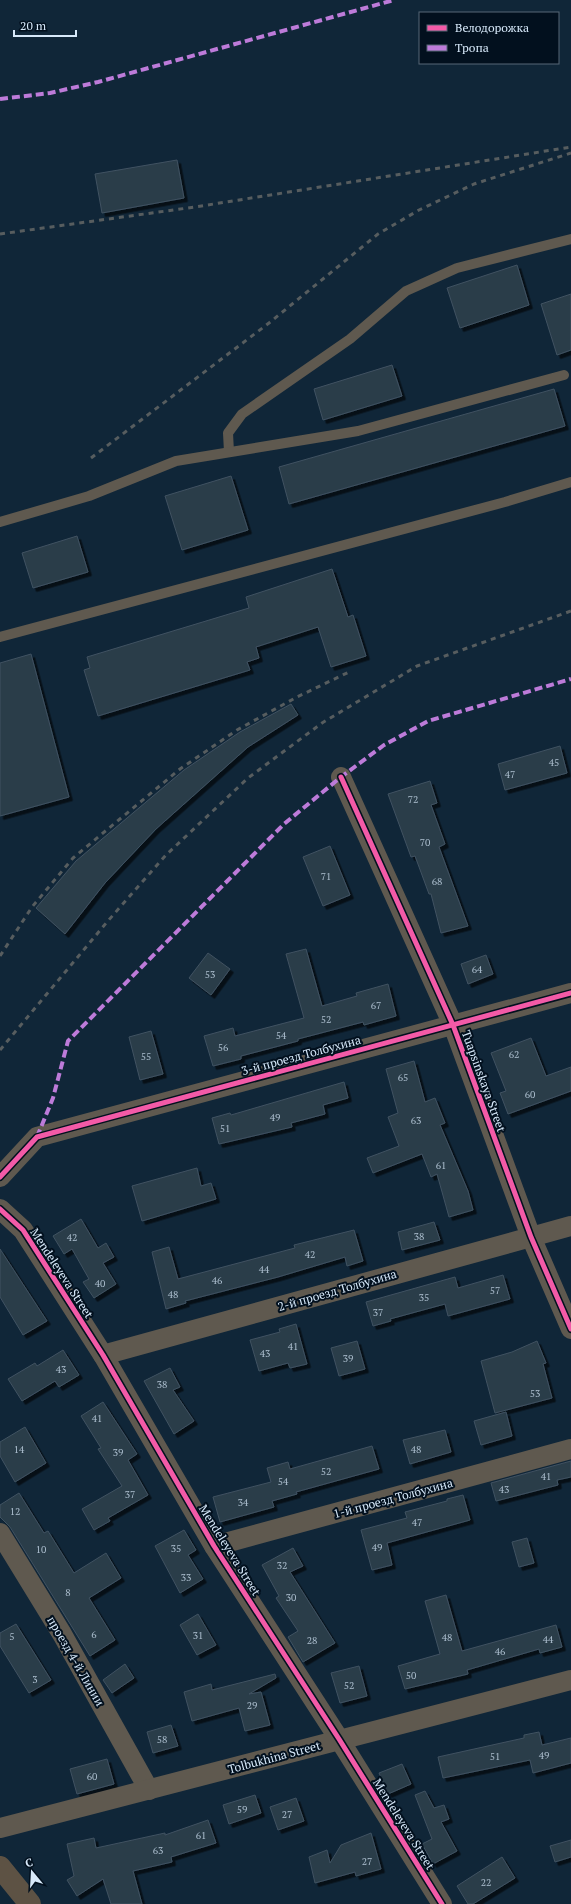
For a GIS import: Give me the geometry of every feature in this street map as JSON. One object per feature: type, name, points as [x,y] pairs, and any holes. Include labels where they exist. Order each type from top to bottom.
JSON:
[{"type":"street","name":"Tuapsinskaya Street","points":[[341,777],[453,1025],[531,1237],[571,1329]]},
{"type":"street","name":"3-й проезд Толбухина","points":[[0,1177],[37,1137],[571,993]]},
{"type":"street","name":"Mendeleyeva Street","points":[[0,1209],[23,1230],[103,1355],[214,1546],[340,1739],[442,1904]]},
{"type":"street","name":"2-й проезд Толбухина","points":[[103,1355],[571,1226]]},
{"type":"street","name":"1-й проезд Толбухина","points":[[214,1546],[571,1449]]},
{"type":"street","name":"проезд 4-й Линии","points":[[0,1533],[62,1634],[149,1790]]},
{"type":"street","name":"Tolbukhina Street","points":[[0,1828],[571,1680]]},
{"type":"street","points":[[0,1866],[30,1904]]},
{"type":"lane","points":[[229,452],[228,434],[242,414],[350,339],[406,291],[457,268],[571,238]]},
{"type":"lane","points":[[0,522],[89,496],[176,460],[358,431],[564,375]]},
{"type":"lane","points":[[0,638],[505,502],[571,482]]},
{"type":"building","points":[[177,160],[184,198],[102,213],[95,174]]},
{"type":"building","points":[[517,265],[529,305],[460,328],[447,288]]},
{"type":"building","points":[[571,294],[571,350],[557,355],[541,304]]},
{"type":"building","points":[[392,365],[402,396],[323,420],[314,389]]},
{"type":"building","points":[[554,389],[565,426],[289,504],[279,467]]},
{"type":"building","points":[[231,476],[248,530],[182,550],[165,496]]},
{"type":"building","points":[[77,536],[88,572],[33,588],[22,553]]},
{"type":"building","points":[[332,569],[348,617],[353,615],[366,656],[331,667],[318,627],[256,647],[259,658],[247,662],[250,670],[98,716],[84,670],[90,668],[87,657],[249,608],[246,597]]},
{"type":"building","points":[[31,654],[69,797],[0,816],[0,663]]},
{"type":"building","points":[[291,704],[298,715],[248,747],[156,829],[105,883],[65,934],[36,908],[76,861],[184,770],[240,732]]},
{"type":"building","points":[[560,746],[567,773],[505,790],[498,764]]},
{"type":"building","points":[[430,781],[437,803],[431,805],[445,844],[439,847],[468,926],[441,933],[431,894],[429,894],[415,856],[411,857],[388,794]]},
{"type":"building","points":[[330,846],[350,895],[323,906],[303,857]]},
{"type":"building","points":[[306,949],[322,1006],[357,996],[356,993],[388,984],[396,1016],[364,1025],[363,1022],[298,1039],[298,1041],[241,1056],[241,1059],[213,1066],[204,1036],[233,1028],[235,1036],[304,1018],[286,954]]},
{"type":"building","points":[[208,953],[230,969],[211,995],[189,978]]},
{"type":"building","points":[[486,955],[493,974],[468,984],[461,964]]},
{"type":"building","points":[[151,1031],[163,1074],[140,1080],[129,1037]]},
{"type":"building","points":[[531,1038],[546,1076],[571,1067],[571,1091],[508,1114],[500,1093],[506,1091],[491,1053]]},
{"type":"building","points":[[414,1061],[425,1102],[435,1098],[445,1123],[440,1125],[468,1191],[473,1210],[449,1217],[437,1174],[431,1177],[422,1154],[373,1173],[367,1158],[399,1146],[388,1117],[398,1113],[386,1069]]},
{"type":"building","points":[[344,1082],[348,1098],[323,1105],[325,1114],[291,1123],[292,1127],[219,1144],[212,1118],[230,1113],[231,1115]]},
{"type":"building","points":[[197,1168],[201,1186],[211,1183],[216,1199],[142,1221],[132,1186]]},
{"type":"building","points":[[81,1219],[98,1248],[106,1243],[114,1257],[103,1263],[116,1284],[94,1298],[83,1282],[89,1279],[72,1249],[64,1254],[53,1236]]},
{"type":"building","points":[[434,1222],[440,1240],[402,1250],[398,1232]]},
{"type":"building","points":[[354,1230],[363,1261],[347,1266],[345,1257],[278,1277],[185,1301],[186,1303],[166,1309],[152,1252],[169,1247],[178,1279],[295,1248],[294,1245]]},
{"type":"building","points":[[0,1249],[47,1321],[23,1335],[0,1297]]},
{"type":"building","points":[[503,1275],[510,1299],[448,1316],[445,1304],[390,1319],[391,1321],[373,1326],[366,1302],[455,1277],[458,1288]]},
{"type":"building","points":[[296,1324],[307,1364],[290,1368],[288,1363],[259,1371],[250,1340],[280,1332],[279,1329]]},
{"type":"building","points":[[357,1341],[365,1369],[339,1376],[331,1348]]},
{"type":"building","points":[[537,1341],[546,1363],[543,1364],[552,1398],[495,1413],[481,1361],[512,1352]]},
{"type":"building","points":[[63,1350],[79,1375],[59,1387],[55,1381],[22,1401],[8,1379],[35,1363],[37,1366]]},
{"type":"building","points":[[170,1368],[180,1387],[173,1390],[194,1421],[174,1434],[144,1381]]},
{"type":"building","points":[[103,1402],[137,1454],[128,1460],[148,1495],[108,1518],[110,1521],[94,1530],[82,1509],[122,1486],[98,1449],[101,1448],[81,1416]]},
{"type":"building","points":[[506,1412],[512,1436],[481,1445],[474,1421]]},
{"type":"building","points":[[25,1427],[46,1463],[15,1482],[0,1456],[0,1442]]},
{"type":"building","points":[[445,1430],[451,1452],[410,1464],[403,1440]]},
{"type":"building","points":[[372,1446],[379,1469],[296,1492],[297,1494],[272,1501],[274,1507],[220,1522],[213,1497],[271,1482],[267,1468],[288,1462],[290,1469]]},
{"type":"building","points":[[571,1461],[571,1477],[557,1480],[558,1485],[496,1501],[491,1483]]},
{"type":"building","points":[[19,1493],[44,1533],[48,1531],[74,1573],[106,1553],[121,1578],[89,1598],[115,1640],[90,1656],[10,1527],[0,1517],[0,1505]]},
{"type":"building","points":[[463,1495],[470,1520],[387,1543],[392,1565],[372,1570],[361,1530],[407,1518],[405,1512],[447,1501],[447,1499]]},
{"type":"building","points":[[184,1530],[196,1550],[188,1555],[203,1579],[180,1593],[155,1546]]},
{"type":"building","points":[[527,1538],[534,1563],[519,1567],[512,1542]]},
{"type":"building","points":[[293,1548],[303,1566],[290,1572],[335,1643],[303,1662],[288,1637],[298,1631],[276,1598],[279,1596],[262,1565]]},
{"type":"building","points":[[446,1595],[462,1651],[556,1625],[562,1647],[540,1653],[539,1649],[467,1670],[468,1674],[405,1689],[398,1666],[440,1654],[425,1601]]},
{"type":"building","points":[[198,1614],[216,1645],[197,1655],[180,1625]]},
{"type":"building","points":[[16,1624],[51,1680],[29,1693],[0,1646],[0,1633]]},
{"type":"building","points":[[125,1664],[134,1678],[112,1693],[103,1680]]},
{"type":"building","points":[[359,1666],[367,1696],[340,1703],[331,1673]]},
{"type":"building","points":[[275,1674],[276,1678],[249,1694],[261,1692],[270,1725],[245,1731],[239,1708],[192,1721],[184,1692],[211,1684],[212,1690]]},
{"type":"building","points":[[171,1725],[178,1746],[153,1753],[147,1732]]},
{"type":"building","points":[[539,1732],[542,1745],[571,1738],[571,1763],[533,1773],[530,1760],[443,1778],[438,1757],[524,1738],[524,1735]]},
{"type":"building","points":[[107,1759],[114,1784],[77,1794],[70,1769]]},
{"type":"building","points":[[402,1764],[411,1784],[388,1794],[379,1773]]},
{"type":"building","points":[[425,1791],[434,1808],[444,1805],[449,1819],[441,1822],[457,1851],[433,1864],[422,1844],[432,1839],[415,1795]]},
{"type":"building","points":[[255,1795],[261,1813],[229,1824],[223,1805]]},
{"type":"building","points":[[296,1798],[304,1821],[278,1830],[270,1807]]},
{"type":"building","points":[[208,1820],[216,1843],[171,1857],[172,1862],[133,1871],[142,1904],[111,1904],[103,1879],[77,1896],[67,1880],[74,1876],[67,1844],[94,1838],[96,1848],[165,1833],[165,1835]]},
{"type":"building","points":[[371,1833],[381,1869],[356,1876],[355,1872],[315,1883],[309,1857],[327,1850],[330,1863],[341,1845]]},
{"type":"building","points":[[571,1840],[571,1857],[555,1862],[550,1846]]},
{"type":"building","points":[[502,1857],[515,1878],[473,1904],[468,1904],[457,1886]]},
{"type":"railway","points":[[0,234],[195,207],[571,147]]},
{"type":"railway","points":[[91,458],[269,323],[378,234],[419,210],[474,184],[571,153]]},
{"type":"railway","points":[[0,1050],[107,922],[166,855],[248,778],[322,723],[417,666],[571,611]]},
{"type":"railway","points":[[0,956],[32,907],[73,858],[180,769],[237,730],[297,697],[349,672]]},
{"type":"marked path","points":[[0,99],[50,93],[98,82],[394,0]]},
{"type":"marked path","points":[[37,1137],[53,1098],[68,1041],[284,824],[341,777],[384,745],[428,721],[571,679]]},
{"type":"cycle path","points":[[341,777],[453,1025],[531,1237],[571,1329]]},
{"type":"cycle path","points":[[0,1177],[37,1137],[571,993]]},
{"type":"cycle path","points":[[0,1209],[23,1230],[103,1355],[214,1546],[339,1739],[442,1904]]}]
